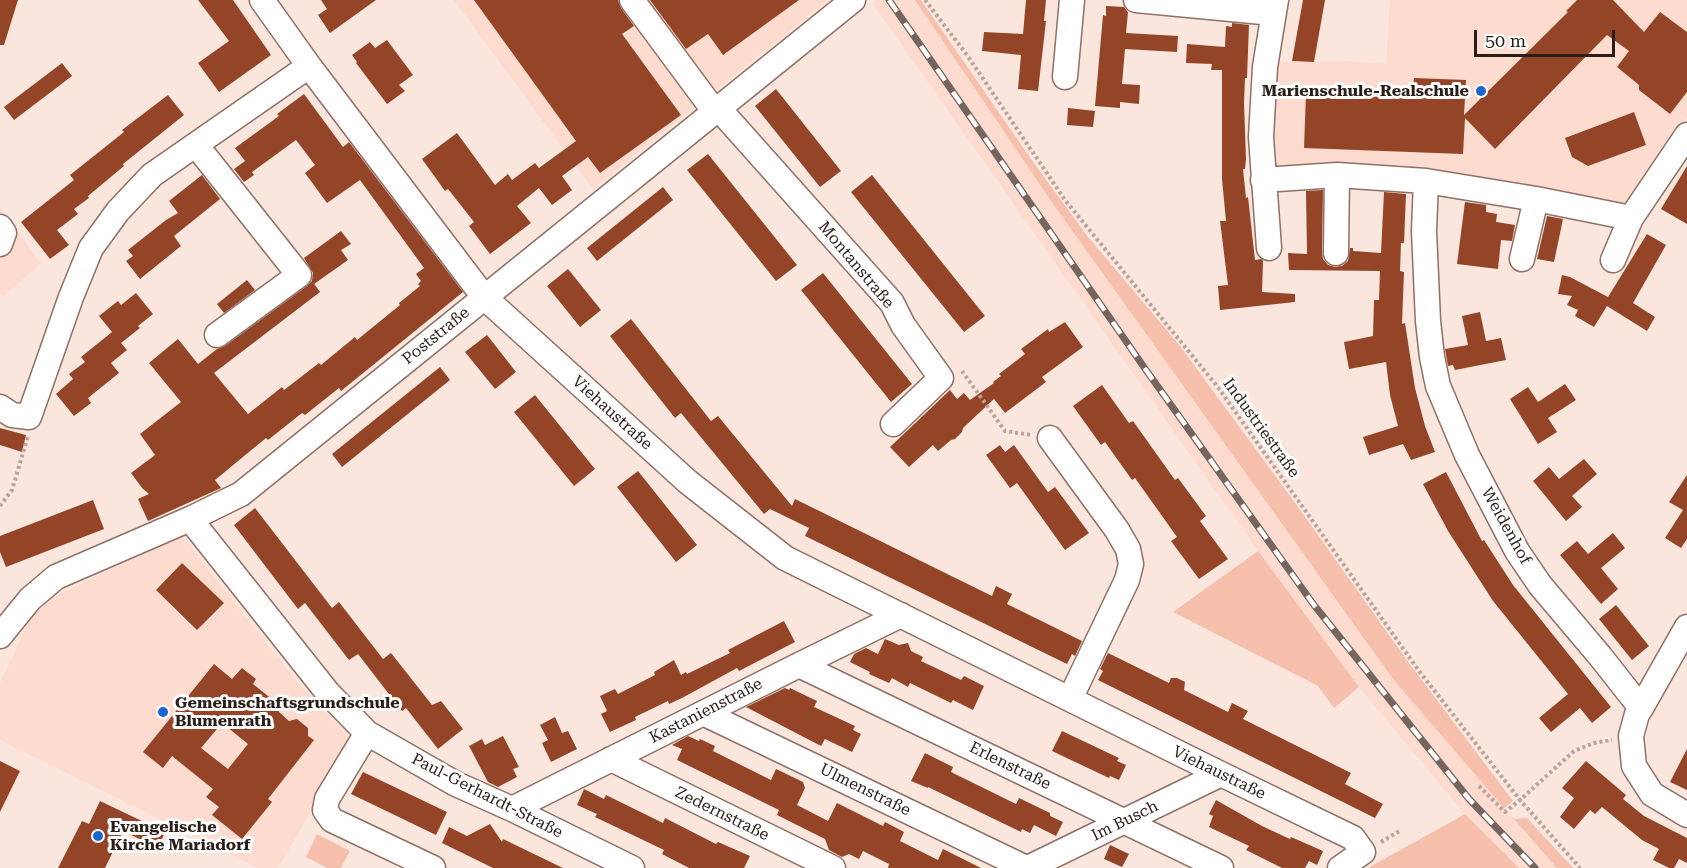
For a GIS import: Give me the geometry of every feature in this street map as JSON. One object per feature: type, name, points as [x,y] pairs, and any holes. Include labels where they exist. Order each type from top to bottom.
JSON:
[{"type":"street","name":"Viehaustraße","points":[[262,0],[309,66],[484,297],[688,482],[785,558],[1353,838],[1363,852],[1340,868]]},
{"type":"street","name":"Montanstraße","points":[[632,0],[717,110],[892,303],[903,325],[940,378]]},
{"type":"street","name":"Poststraße","points":[[3,621],[56,577],[190,519],[241,494],[853,0]]},
{"type":"street","points":[[1065,77],[1072,0]]},
{"type":"street","points":[[1136,0],[1274,7],[1265,67],[1261,137],[1269,248]]},
{"type":"street","points":[[0,407],[12,415],[29,417],[71,297],[91,248],[118,211],[152,175],[309,66]]},
{"type":"street","points":[[1613,260],[1631,218],[1687,135]]},
{"type":"street","points":[[196,145],[299,275],[217,335]]},
{"type":"street","points":[[1263,180],[1337,176],[1426,181],[1536,199],[1631,218]]},
{"type":"street","points":[[1336,253],[1337,176]]},
{"type":"street","name":"Weidenhof","points":[[1426,181],[1424,231],[1428,321],[1438,386],[1467,454],[1517,551],[1540,585],[1641,708]]},
{"type":"street","points":[[1522,259],[1536,199]]},
{"type":"street","points":[[0,227],[4,233],[0,244]]},
{"type":"street","points":[[892,424],[940,378]]},
{"type":"street","points":[[1050,438],[1117,530],[1128,549],[1131,564],[1127,580],[1070,699]]},
{"type":"street","name":"Paul-Gerhardt-Straße","points":[[190,519],[328,693],[367,733],[456,784],[632,868]]},
{"type":"street","name":"Kastanienstraße","points":[[512,809],[901,615]]},
{"type":"street","points":[[1687,627],[1637,714],[1630,736],[1634,766],[1652,794],[1687,815]]},
{"type":"street","name":"Erlenstraße","points":[[799,664],[1221,868]]},
{"type":"street","name":"Ulmenstraße","points":[[703,713],[1027,868]]},
{"type":"street","points":[[367,733],[327,799],[325,810],[332,820],[433,868]]},
{"type":"street","name":"Zedernstraße","points":[[610,759],[833,868]]},
{"type":"street","name":"Im Busch","points":[[1027,868],[1221,774]]},
{"type":"path","name":"Industriestraße","points":[[925,0],[967,55],[1065,200],[1217,386],[1419,671],[1520,800],[1580,868]]},
{"type":"path","points":[[940,378],[957,365],[1005,431],[1050,438]]},
{"type":"path","points":[[0,506],[12,490],[28,438],[29,417]]},
{"type":"path","points":[[1479,786],[1505,812],[1574,751],[1594,743],[1630,736]]},
{"type":"shaded area","points":[[454,0],[828,0],[593,189]]},
{"type":"shaded area","points":[[878,0],[915,0],[1051,201],[1393,679],[1557,868],[1519,868],[1465,814],[1359,687],[1258,551],[873,4]]},
{"type":"shaded area","points":[[915,0],[921,0],[1088,237],[1180,346],[1406,659],[1513,801],[1504,808],[1393,679],[1051,201]]},
{"type":"shaded area","name":"Marienschule-Realschule","points":[[1390,0],[1687,0],[1687,118],[1629,201],[1616,204],[1283,171],[1274,165],[1275,62],[1343,61],[1386,64]]},
{"type":"shaded area","points":[[0,210],[41,263],[4,296],[0,294]]},
{"type":"shaded area","name":"Gemeinschaftsgrundschule Blumenrath","points":[[181,535],[299,684],[352,740],[278,868],[258,868],[0,740],[0,683],[30,619],[52,598]]},
{"type":"shaded area","points":[[1258,551],[1359,687],[1334,708],[1318,686],[1173,612]]},
{"type":"shaded area","points":[[1465,814],[1519,868],[1368,868]]},
{"type":"shaded area","points":[[1527,818],[1573,868],[1557,868],[1514,819]]},
{"type":"shaded area","points":[[317,834],[350,851],[341,868],[327,868],[306,857]]},
{"type":"building","points":[[0,0],[18,0],[4,45],[0,45]]},
{"type":"building","points":[[198,0],[233,0],[271,55],[219,92],[198,63],[229,41]]},
{"type":"building","points":[[321,0],[376,0],[330,33],[318,15],[327,9]]},
{"type":"building","points":[[474,0],[618,0],[634,26],[622,34],[681,115],[600,173],[588,157],[562,176],[572,190],[552,205],[539,188],[517,206],[531,223],[490,254],[469,226],[474,222],[448,189],[445,191],[422,159],[457,133],[495,185],[508,174],[512,180],[535,163],[539,168],[576,141]]},
{"type":"building","points":[[650,0],[799,0],[723,55],[708,34],[686,49]]},
{"type":"building","points":[[1026,0],[1046,0],[1044,21],[1046,21],[1038,91],[1018,89],[1021,55],[982,51],[984,32],[1023,34]]},
{"type":"building","points":[[1303,0],[1325,0],[1314,62],[1292,61]]},
{"type":"building","points":[[1577,0],[1613,0],[1644,32],[1660,12],[1687,32],[1687,92],[1670,114],[1639,90],[1639,85],[1617,67],[1629,51],[1607,35],[1495,149],[1465,118],[1463,154],[1304,148],[1306,94],[1403,98],[1413,88],[1414,78],[1466,80],[1464,115],[1568,12],[1566,11]]},
{"type":"building","points":[[1106,6],[1124,7],[1128,12],[1126,33],[1178,36],[1177,52],[1125,49],[1122,84],[1140,85],[1139,104],[1120,102],[1120,108],[1095,106],[1103,15],[1106,16]]},
{"type":"building","points":[[1232,23],[1249,25],[1244,103],[1246,159],[1245,169],[1243,169],[1255,260],[1263,261],[1262,292],[1295,294],[1295,302],[1220,310],[1218,286],[1228,285],[1220,221],[1226,221],[1222,179],[1222,70],[1211,70],[1212,64],[1186,63],[1187,44],[1225,47],[1226,26],[1232,27]]},
{"type":"building","points":[[387,40],[413,75],[399,85],[405,91],[387,104],[352,55],[370,42],[375,48]]},
{"type":"building","points":[[62,63],[72,76],[14,120],[4,107]]},
{"type":"building","points":[[776,89],[841,171],[820,187],[755,106]]},
{"type":"building","points":[[304,94],[343,147],[349,142],[463,292],[341,391],[339,388],[305,415],[302,413],[268,440],[266,438],[215,480],[221,488],[148,521],[138,499],[149,494],[131,473],[155,455],[140,434],[181,402],[149,363],[178,339],[198,364],[312,281],[320,292],[214,373],[248,414],[282,387],[284,390],[319,363],[321,365],[355,337],[357,340],[420,286],[418,284],[421,281],[416,274],[424,268],[360,180],[327,203],[305,173],[315,165],[296,140],[252,172],[254,175],[244,182],[234,169],[245,161],[235,148],[279,116],[277,114]]},
{"type":"building","points":[[168,95],[184,115],[123,164],[124,166],[74,209],[78,214],[57,230],[69,245],[50,259],[21,222],[74,180],[70,175],[124,132],[122,130]]},
{"type":"building","points":[[1068,108],[1095,111],[1093,127],[1067,125]]},
{"type":"building","points":[[1634,112],[1646,145],[1588,166],[1572,157],[1565,138]]},
{"type":"building","points":[[708,154],[797,265],[776,281],[687,170]]},
{"type":"building","points":[[1687,166],[1687,224],[1661,209]]},
{"type":"building","points":[[202,175],[220,199],[174,236],[181,246],[140,279],[126,261],[133,256],[128,250],[178,213],[169,201]]},
{"type":"building","points":[[872,175],[985,316],[964,332],[851,192]]},
{"type":"building","points":[[663,187],[673,200],[597,261],[587,248]]},
{"type":"building","points":[[1323,190],[1322,253],[1328,265],[1335,267],[1342,266],[1348,261],[1350,248],[1353,248],[1353,251],[1381,253],[1384,192],[1406,194],[1404,243],[1401,243],[1400,271],[1404,272],[1402,324],[1405,323],[1415,388],[1435,452],[1411,460],[1403,444],[1369,455],[1363,437],[1398,426],[1390,395],[1386,362],[1349,369],[1344,342],[1373,336],[1374,300],[1379,300],[1380,271],[1289,270],[1288,253],[1307,254],[1306,191]]},
{"type":"building","points":[[1465,202],[1486,205],[1486,212],[1497,214],[1496,222],[1515,225],[1512,241],[1501,240],[1498,269],[1457,264]]},
{"type":"building","points":[[1547,216],[1563,219],[1554,262],[1537,259]]},
{"type":"building","points":[[341,231],[351,244],[341,250],[348,260],[314,284],[313,273],[304,258]]},
{"type":"building","points":[[1647,234],[1666,245],[1633,303],[1655,317],[1647,331],[1607,306],[1594,327],[1575,316],[1578,310],[1567,305],[1572,296],[1558,294],[1562,275],[1608,297]]},
{"type":"building","points":[[568,269],[601,310],[580,327],[547,286]]},
{"type":"building","points":[[823,273],[912,384],[891,402],[801,290]]},
{"type":"building","points":[[247,280],[255,290],[224,313],[217,304]]},
{"type":"building","points":[[136,293],[153,314],[121,343],[127,350],[111,363],[119,373],[88,398],[91,403],[74,416],[56,394],[73,379],[69,374],[85,362],[81,357],[112,332],[99,316],[118,301],[121,305]]},
{"type":"building","points":[[1480,312],[1486,341],[1501,338],[1506,360],[1455,370],[1453,365],[1448,366],[1445,349],[1468,345],[1462,316]]},
{"type":"building","points":[[631,319],[711,421],[718,416],[792,506],[795,499],[992,596],[996,586],[1012,594],[1007,604],[1082,641],[1075,656],[1072,654],[1067,664],[805,536],[809,528],[770,509],[764,514],[681,413],[675,418],[610,336]]},
{"type":"building","points":[[1065,322],[1083,347],[1042,377],[1046,382],[1005,413],[994,399],[963,428],[955,439],[938,451],[933,445],[909,467],[890,447],[950,390],[957,399],[964,393],[970,400],[994,383],[1001,376],[999,374],[1025,354],[1021,349],[1048,329],[1049,332]]},
{"type":"building","points":[[487,335],[516,372],[495,389],[465,352]]},
{"type":"building","points":[[440,367],[450,380],[342,467],[332,454]]},
{"type":"building","points":[[1565,384],[1576,400],[1548,418],[1557,432],[1538,444],[1510,399],[1528,387],[1538,402]]},
{"type":"building","points":[[1102,385],[1129,423],[1133,421],[1175,480],[1178,478],[1206,516],[1200,521],[1228,559],[1199,579],[1171,541],[1177,537],[1135,478],[1132,480],[1105,442],[1101,445],[1073,406]]},
{"type":"building","points":[[535,395],[595,469],[574,486],[514,412]]},
{"type":"building","points":[[0,428],[26,435],[22,452],[0,445]]},
{"type":"building","points":[[1000,445],[1005,452],[1014,445],[1048,492],[1055,487],[1089,533],[1065,550],[1017,483],[1010,488],[986,455]]},
{"type":"building","points":[[1584,459],[1597,474],[1572,496],[1582,507],[1566,521],[1533,481],[1549,467],[1559,479]]},
{"type":"building","points":[[638,471],[697,545],[676,562],[617,487]]},
{"type":"building","points":[[1446,472],[1482,541],[1484,540],[1513,585],[1611,707],[1592,723],[1580,708],[1551,732],[1539,718],[1568,694],[1493,601],[1448,531],[1423,484]]},
{"type":"building","points":[[1687,475],[1687,539],[1681,548],[1665,538],[1683,510],[1669,502]]},
{"type":"building","points":[[93,500],[104,529],[6,567],[0,552],[0,536]]},
{"type":"building","points":[[255,508],[332,608],[339,602],[383,659],[391,653],[432,705],[441,701],[463,729],[438,749],[406,708],[402,711],[358,654],[349,660],[305,603],[298,609],[234,525]]},
{"type":"building","points":[[1613,533],[1625,548],[1601,568],[1618,589],[1601,604],[1560,555],[1577,541],[1588,554]]},
{"type":"building","points":[[182,563],[224,603],[197,630],[156,590]]},
{"type":"building","points":[[1616,605],[1649,646],[1632,660],[1599,619]]},
{"type":"building","points":[[784,621],[795,642],[739,671],[737,668],[682,698],[669,704],[668,701],[635,717],[636,720],[610,732],[601,714],[607,711],[600,696],[615,689],[618,694],[655,675],[654,672],[674,660],[681,675],[686,672],[687,674],[730,653],[728,650]]},
{"type":"building","points":[[885,639],[899,645],[908,643],[911,651],[923,657],[921,661],[961,680],[964,676],[984,686],[973,710],[953,700],[951,703],[910,683],[908,687],[892,678],[889,683],[850,662],[854,654],[866,648],[878,654]]},
{"type":"building","points":[[1108,653],[1169,683],[1171,678],[1177,678],[1185,682],[1184,690],[1228,712],[1232,703],[1248,711],[1243,719],[1351,773],[1345,784],[1383,804],[1375,818],[1098,680],[1103,671],[1100,669]]},
{"type":"building","points":[[214,664],[232,679],[242,668],[256,679],[253,684],[278,704],[279,712],[289,721],[297,719],[308,728],[308,736],[314,740],[268,799],[272,802],[242,839],[212,815],[219,807],[206,797],[213,789],[172,756],[163,768],[143,752]],"holes":[[[222,723],[248,744],[228,769],[201,748]]]},
{"type":"building","points":[[785,688],[789,690],[790,688],[817,701],[814,707],[855,726],[853,730],[861,734],[852,752],[825,739],[821,746],[746,707]]},
{"type":"building","points":[[555,717],[562,733],[568,731],[577,749],[551,762],[542,743],[548,740],[540,725]]},
{"type":"building","points":[[1062,731],[1119,758],[1117,761],[1126,765],[1119,780],[1110,776],[1109,778],[1052,751]]},
{"type":"building","points":[[503,736],[519,767],[513,769],[517,777],[498,787],[488,782],[469,746],[482,739],[485,745]]},
{"type":"building","points":[[688,736],[715,746],[713,751],[771,780],[776,769],[803,782],[805,788],[797,805],[828,821],[837,803],[883,826],[885,822],[904,832],[900,841],[938,860],[943,849],[981,868],[888,868],[889,864],[863,851],[859,859],[849,854],[842,857],[829,850],[825,839],[777,815],[779,810],[677,760],[682,749],[672,745]]},
{"type":"building","points":[[1687,749],[1687,790],[1670,782]]},
{"type":"building","points":[[925,753],[953,767],[951,772],[1016,804],[1019,798],[1050,813],[1050,816],[1063,822],[1056,836],[1034,825],[1030,833],[1022,829],[1021,832],[911,781]]},
{"type":"building","points":[[0,761],[20,771],[0,812]]},
{"type":"building","points":[[1586,761],[1626,795],[1623,799],[1644,816],[1687,838],[1687,863],[1679,859],[1674,868],[1669,868],[1653,860],[1659,849],[1642,840],[1602,807],[1595,814],[1590,810],[1574,829],[1560,817],[1574,798],[1562,788]]},
{"type":"building","points":[[363,772],[447,812],[436,835],[351,794]]},
{"type":"building","points":[[584,789],[604,799],[606,795],[663,823],[665,818],[716,844],[718,842],[750,856],[744,868],[689,868],[662,854],[664,850],[595,817],[597,814],[577,805]]},
{"type":"building","points":[[1216,800],[1262,826],[1323,851],[1317,865],[1309,861],[1305,868],[1282,868],[1246,850],[1249,846],[1209,827],[1213,816],[1209,814]]},
{"type":"building","name":"Evangelische Kirche Mariadorf","points":[[100,801],[165,832],[158,848],[123,831],[105,868],[58,868],[82,821],[89,824]]},
{"type":"building","points":[[490,824],[502,842],[503,839],[563,868],[493,868],[442,843],[449,827],[467,836]]},
{"type":"building","points":[[1110,845],[1129,854],[1122,867],[1104,859]]},
{"type":"railway","points":[[889,0],[1146,370],[1314,605],[1469,799],[1535,868]]},
{"type":"place","name":"Marienschule-Realschule","points":[[1481,91]]},
{"type":"place","name":"Gemeinschaftsgrundschule Blumenrath","points":[[163,712]]},
{"type":"place","name":"Evangelische Kirche Mariadorf","points":[[98,836]]}]
